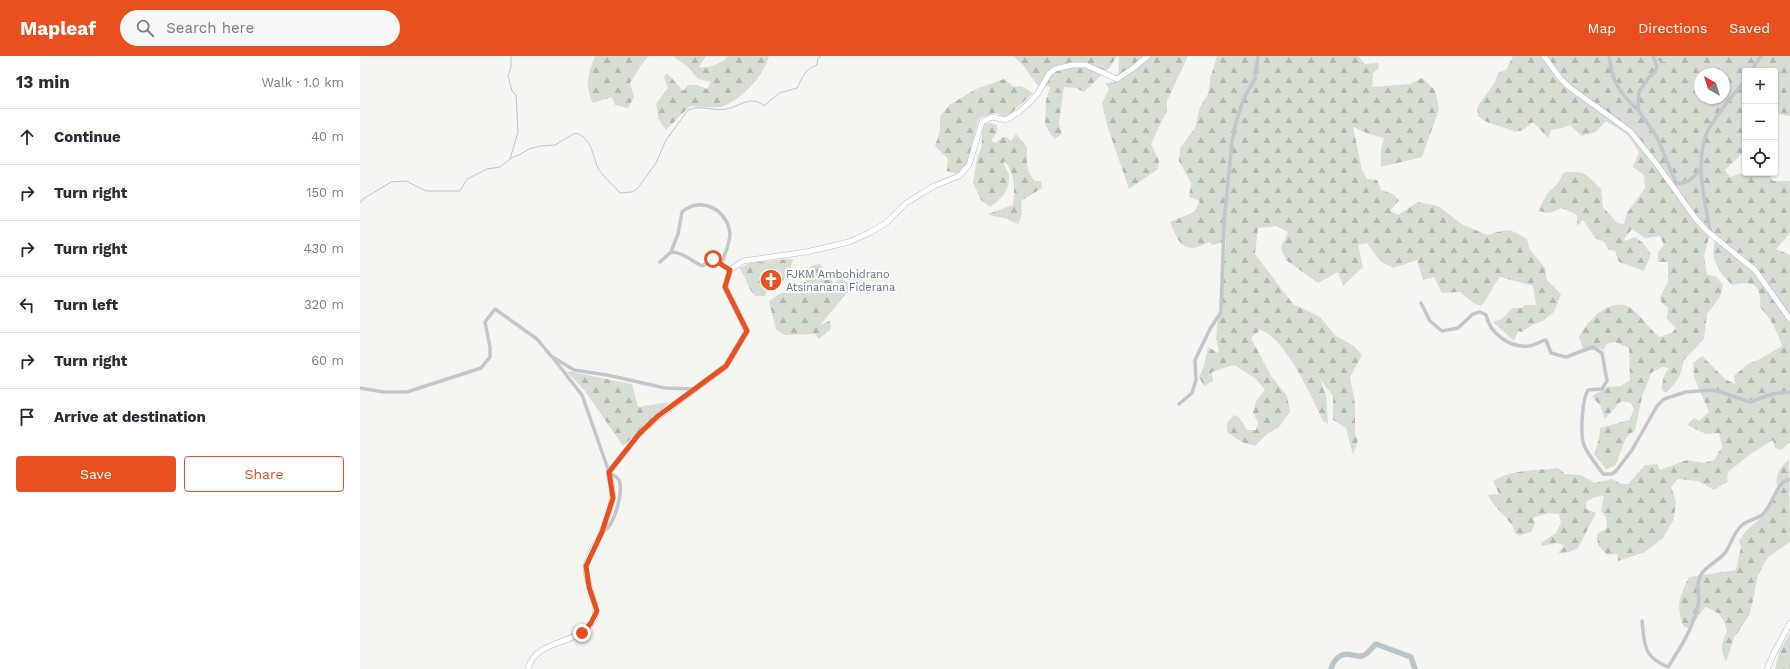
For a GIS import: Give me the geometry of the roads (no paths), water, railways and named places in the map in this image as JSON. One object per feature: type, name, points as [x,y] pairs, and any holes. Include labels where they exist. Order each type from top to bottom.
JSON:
[{"type":"street","points":[[609,472],[639,434],[658,416],[726,366],[747,331],[725,287],[730,270],[743,261],[806,252],[849,242],[886,223],[905,204],[924,192],[959,176],[969,165],[982,122],[992,117],[1006,120],[1019,112],[1038,93],[1049,74],[1055,69],[1072,65],[1086,65],[1117,79],[1132,70],[1148,56]]},
{"type":"street","points":[[1179,404],[1192,392],[1196,380],[1195,360],[1210,328],[1221,312],[1224,224],[1232,142],[1236,122],[1244,98],[1255,79],[1258,56]]},
{"type":"street","points":[[1544,56],[1560,78],[1569,87],[1630,131],[1675,186],[1696,219],[1711,234],[1755,270],[1790,319]]},
{"type":"street","points":[[1609,56],[1611,73],[1617,86],[1623,95],[1638,110],[1657,137],[1675,186]]},
{"type":"street","points":[[1638,110],[1639,92],[1649,77],[1655,72],[1657,67],[1653,56]]},
{"type":"street","points":[[1753,68],[1761,56]]},
{"type":"street","points":[[1711,234],[1701,167],[1707,132],[1742,84]]},
{"type":"street","points":[[1675,186],[1687,182],[1698,172],[1701,167]]},
{"type":"street","points":[[660,262],[671,252],[678,234],[682,212],[694,206],[706,204],[721,213],[730,235],[721,265]]},
{"type":"street","points":[[671,252],[680,252],[692,262],[702,266],[713,259],[730,270]]},
{"type":"street","points":[[1421,303],[1430,321],[1442,331],[1458,328],[1473,314],[1480,312],[1486,315],[1491,327],[1502,339],[1509,343],[1527,346],[1546,340],[1551,353],[1562,357],[1584,351],[1594,346],[1600,349],[1602,352],[1607,381],[1602,389],[1588,390],[1584,398],[1582,416],[1584,445],[1603,474],[1612,474],[1616,471],[1632,450],[1657,406],[1664,399],[1673,395],[1694,391],[1712,390],[1750,402],[1772,394],[1790,392]]},
{"type":"street","points":[[360,388],[384,392],[403,393],[439,383],[480,368],[490,357],[490,347],[485,322],[495,309],[537,339],[582,395],[609,472],[613,498],[602,532],[586,566],[589,587],[597,611],[582,633],[570,640],[541,650],[535,656],[528,669]]},
{"type":"street","points":[[552,356],[574,370],[607,375],[665,388],[695,389]]},
{"type":"street","points":[[602,532],[608,529],[614,519],[620,490],[617,477],[609,472]]},
{"type":"street","points":[[1642,622],[1647,653],[1658,663],[1668,667],[1688,635],[1693,622],[1700,600],[1697,587],[1702,573],[1724,554],[1733,534],[1739,527],[1764,514],[1784,480],[1790,478]]},
{"type":"street","points":[[1767,669],[1774,652],[1790,623]]},
{"type":"waterway","points":[[510,159],[518,132],[516,95],[512,91],[508,76],[511,67],[511,56]]},
{"type":"waterway","points":[[360,203],[363,199],[391,182],[406,181],[426,191],[460,191],[467,179],[487,169],[500,167],[513,157],[529,149],[540,146],[555,145],[575,133],[584,138],[590,146],[597,166],[620,193],[632,192],[637,189],[656,163],[666,140],[688,110],[693,108],[721,110],[750,101],[754,101],[764,106],[779,93],[797,88],[804,74],[817,65],[818,58],[821,56]]},
{"type":"waterway","points":[[1331,669],[1336,659],[1341,655],[1364,655],[1368,653],[1376,644],[1411,657],[1415,669]]},
{"type":"place","name":"FJKM Ambohidrano Atsinanana Fiderana","points":[[771,280]]}]
